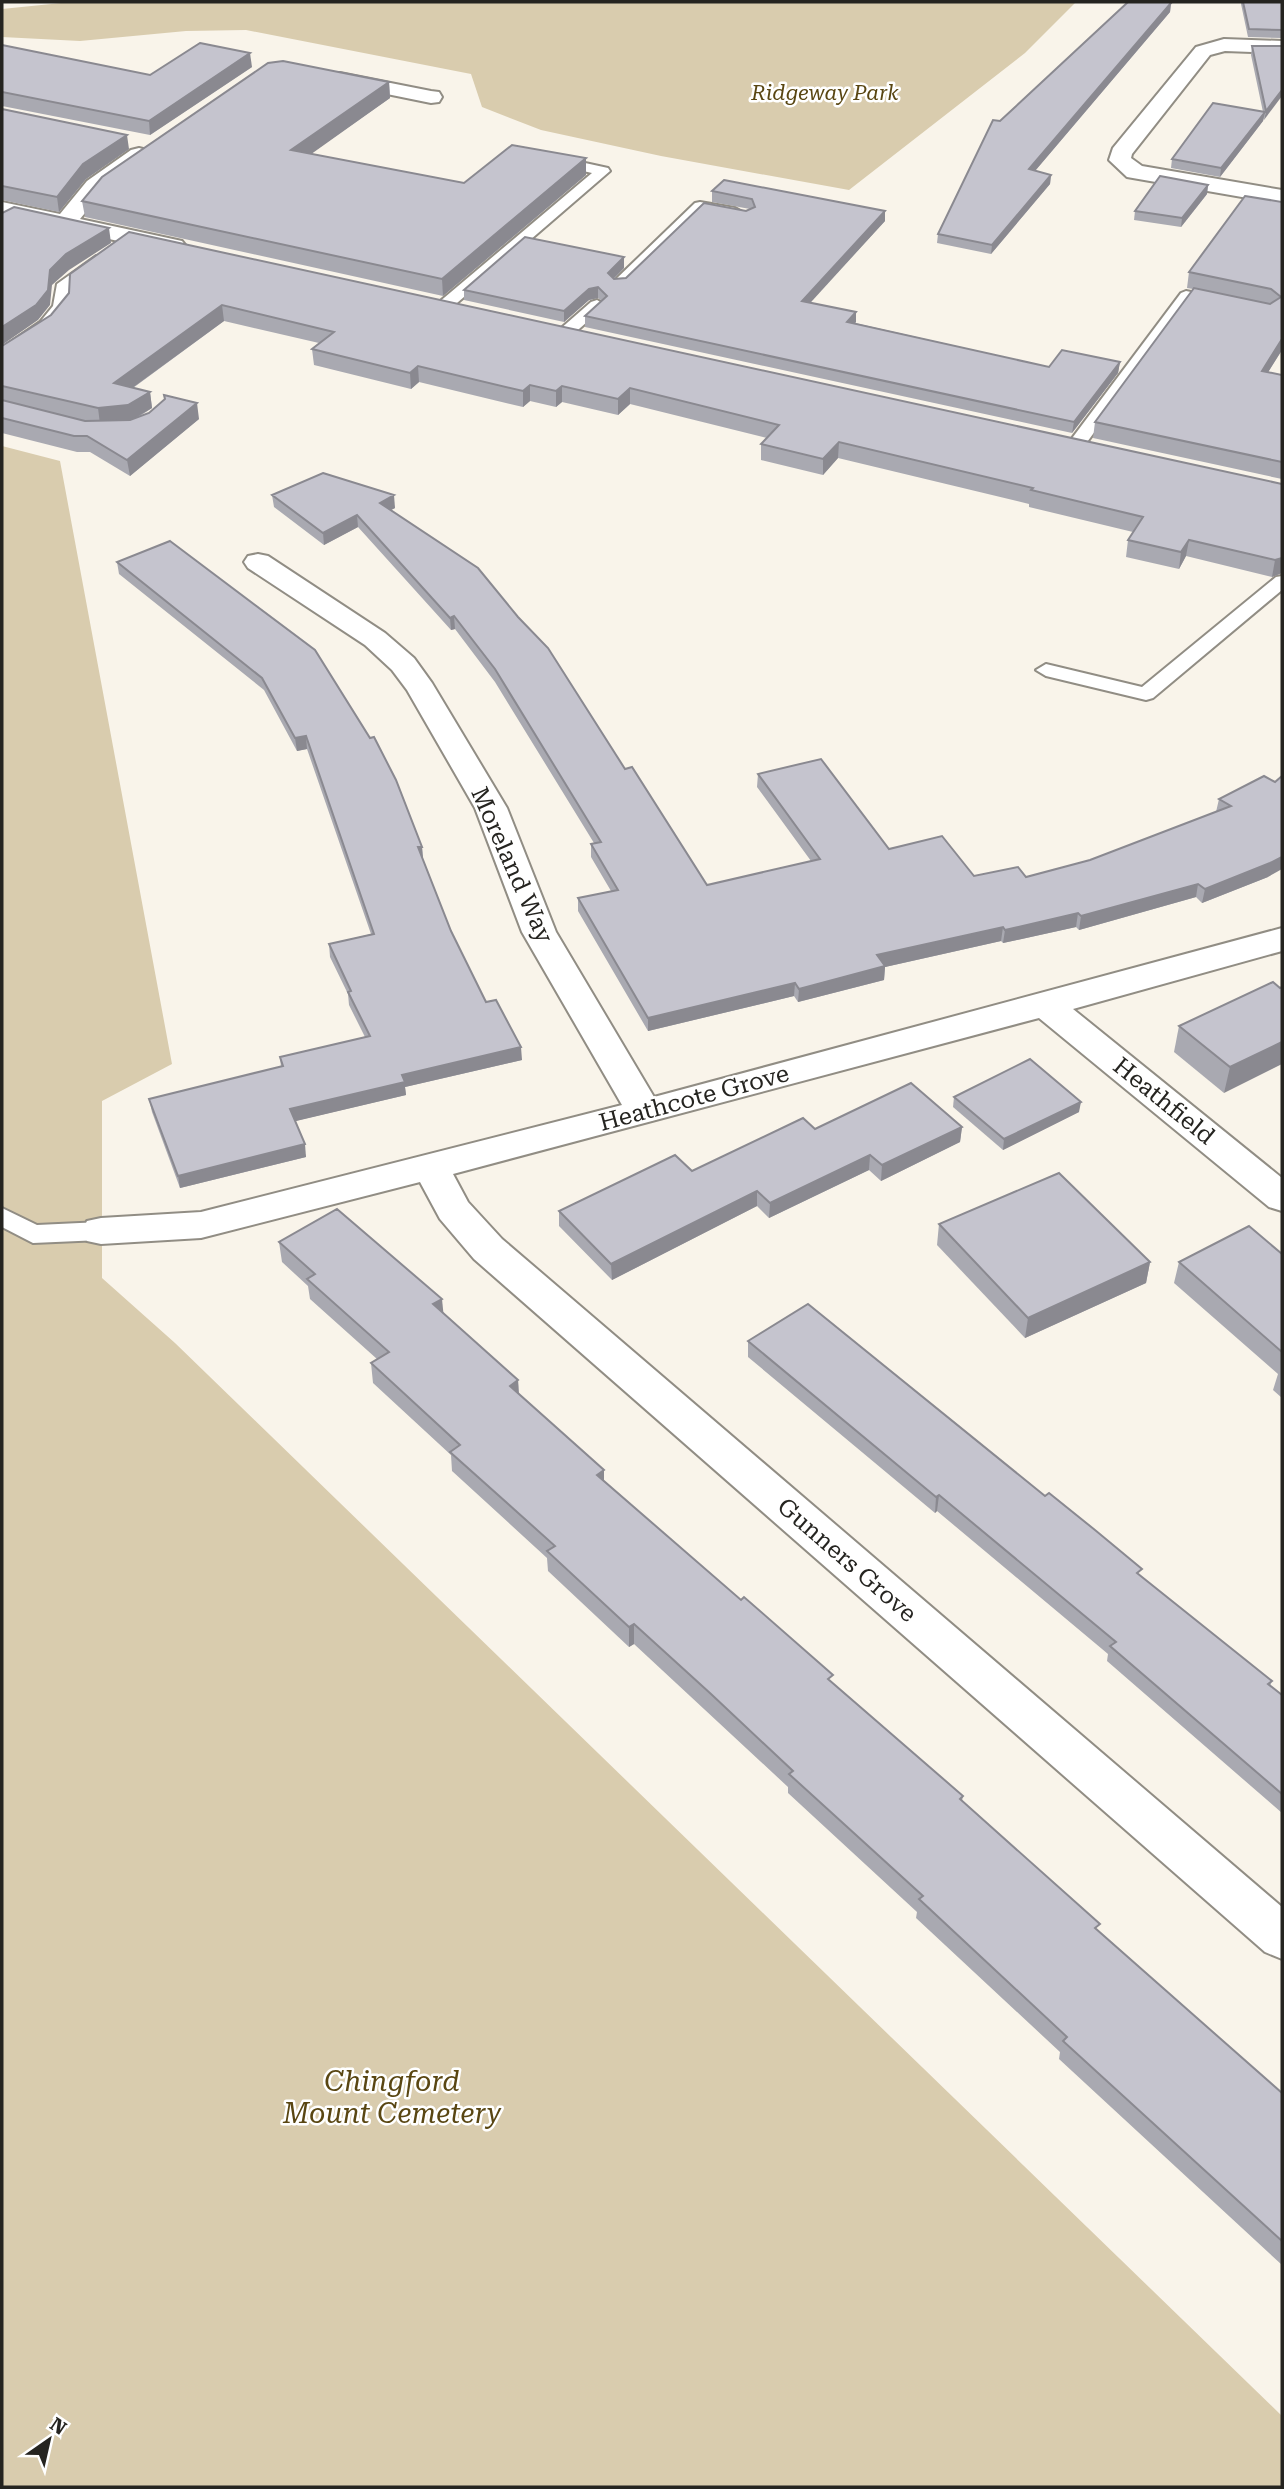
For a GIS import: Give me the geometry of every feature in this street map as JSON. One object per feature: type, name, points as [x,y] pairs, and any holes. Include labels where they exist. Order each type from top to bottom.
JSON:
[{"type":"street","points":[[1282,47],[1224,45],[1203,51],[1121,153],[1119,160],[1135,172],[1282,197]]},
{"type":"street","points":[[325,75],[431,97]]},
{"type":"street","points":[[65,222],[95,186],[154,145],[129,140]]},
{"type":"street","points":[[7,215],[65,222],[118,246],[200,252]]},
{"type":"street","points":[[417,300],[471,312]]},
{"type":"street","points":[[538,327],[592,339]]},
{"type":"street","points":[[1049,439],[1101,450]]},
{"type":"street","name":"Moreland Way","points":[[258,562],[375,639],[403,664],[421,689],[491,808],[539,932],[644,1112]]},
{"type":"street","name":"Heathcote Grove","points":[[101,1231],[201,1225],[644,1112],[1282,939]]},
{"type":"street","name":"Heathfield","points":[[1046,1005],[1282,1198]]},
{"type":"street","name":"Gunners Grove","points":[[430,1166],[453,1210],[488,1249],[1282,1937]]},
{"type":"lane","points":[[444,306],[603,171],[552,159]]},
{"type":"lane","points":[[619,284],[700,206],[746,215]]},
{"type":"lane","points":[[2,355],[46,325],[61,307],[62,287],[118,246]]},
{"type":"lane","points":[[1076,445],[1186,296],[1240,307]]},
{"type":"lane","points":[[565,333],[597,305]]},
{"type":"lane","points":[[1046,670],[1146,694],[1282,581]]},
{"type":"lane","points":[[2,1216],[33,1234],[101,1231]]},
{"type":"green space","name":"Ridgeway Park","points":[[71,2],[1076,2],[1025,53],[849,190],[661,156],[541,130],[482,107],[471,74],[246,30],[186,31],[80,41],[2,37],[2,9]]},
{"type":"green space","name":"Chingford Mount Cemetery","points":[[2,446],[60,461],[172,1064],[102,1101],[102,1278],[175,1343],[1282,2416],[1282,2487],[2,2487]]},
{"type":"building","points":[[1128,2],[1171,3],[1029,169],[1051,175],[992,245],[938,234],[993,120],[1000,121]]},
{"type":"building","points":[[1243,2],[1282,2],[1282,30],[1249,29]]},
{"type":"building","points":[[200,43],[250,53],[149,121],[2,92],[2,45],[150,75]]},
{"type":"building","points":[[1252,46],[1282,46],[1282,90],[1266,111]]},
{"type":"building","points":[[283,61],[389,82],[291,150],[464,183],[512,145],[586,158],[442,279],[82,201],[102,177],[268,63]]},
{"type":"building","points":[[1213,103],[1265,112],[1221,168],[1172,159]]},
{"type":"building","points":[[2,109],[127,135],[83,164],[57,197],[2,186]]},
{"type":"building","points":[[1160,176],[1208,185],[1182,218],[1135,211]]},
{"type":"building","points":[[724,180],[885,211],[802,301],[856,312],[847,322],[1049,367],[1062,350],[1120,362],[1074,422],[585,316],[607,296],[598,287],[589,289],[564,311],[464,290],[525,237],[624,257],[608,273],[614,279],[626,278],[704,203],[746,211],[755,207],[752,199],[712,191]]},
{"type":"building","points":[[1245,196],[1282,202],[1282,339],[1262,371],[1282,375],[1282,462],[1095,422],[1194,288],[1270,304],[1281,297],[1271,289],[1189,272]]},
{"type":"building","points":[[14,207],[109,228],[66,254],[50,270],[48,290],[36,305],[2,327],[2,213]]},
{"type":"building","points":[[129,232],[1282,484],[1282,558],[1275,560],[1189,540],[1181,552],[1128,540],[1143,517],[839,442],[823,459],[761,444],[779,425],[630,388],[618,399],[562,386],[556,391],[530,385],[523,391],[418,366],[410,373],[312,349],[334,332],[222,305],[114,383],[150,392],[128,405],[98,408],[2,386],[2,346],[51,315],[69,293],[70,274]]},
{"type":"building","points":[[164,395],[197,403],[127,460],[87,436],[74,436],[2,418],[2,400],[85,421],[130,420],[149,413],[165,399]]},
{"type":"building","points":[[323,473],[394,495],[380,503],[478,568],[518,617],[548,648],[625,769],[632,767],[707,885],[820,859],[758,774],[821,759],[889,849],[942,836],[974,876],[1018,867],[1026,877],[1090,860],[1231,806],[1219,799],[1264,776],[1275,782],[1282,776],[1282,857],[1205,889],[1198,884],[1081,916],[1078,913],[1005,930],[1003,927],[877,955],[885,966],[799,989],[795,983],[648,1018],[578,898],[618,890],[591,844],[601,842],[495,669],[454,616],[450,618],[357,515],[323,533],[272,495]]},
{"type":"building","points":[[170,541],[315,650],[370,738],[374,737],[396,780],[422,847],[418,847],[451,931],[486,1002],[496,1000],[521,1047],[402,1075],[405,1082],[290,1109],[305,1144],[178,1176],[149,1099],[283,1066],[280,1057],[370,1036],[348,992],[351,991],[329,944],[374,934],[306,736],[295,738],[262,678],[117,562]]},
{"type":"building","points":[[1273,982],[1282,987],[1282,1042],[1230,1067],[1179,1026]]},
{"type":"building","points":[[1030,1059],[1081,1102],[1004,1139],[954,1097]]},
{"type":"building","points":[[911,1083],[962,1127],[882,1165],[870,1155],[770,1203],[757,1191],[611,1264],[559,1211],[675,1155],[692,1171],[803,1118],[815,1129]]},
{"type":"building","points":[[1059,1173],[1150,1262],[1028,1318],[939,1224]]},
{"type":"building","points":[[337,1209],[442,1299],[433,1304],[518,1380],[510,1386],[604,1470],[597,1475],[741,1600],[744,1597],[833,1675],[828,1679],[963,1796],[960,1799],[1100,1924],[1095,1928],[1282,2093],[1282,2241],[1063,2041],[1067,2037],[919,1899],[923,1896],[789,1774],[793,1771],[634,1624],[629,1627],[547,1551],[555,1546],[450,1452],[460,1445],[371,1363],[389,1352],[307,1279],[315,1274],[279,1242]]},
{"type":"building","points":[[1249,1226],[1282,1254],[1282,1352],[1179,1262]]},
{"type":"building","points":[[808,1304],[1045,1496],[1049,1493],[1095,1530],[1142,1569],[1137,1573],[1272,1681],[1268,1684],[1282,1695],[1282,1794],[1110,1646],[1116,1642],[748,1341]]}]
